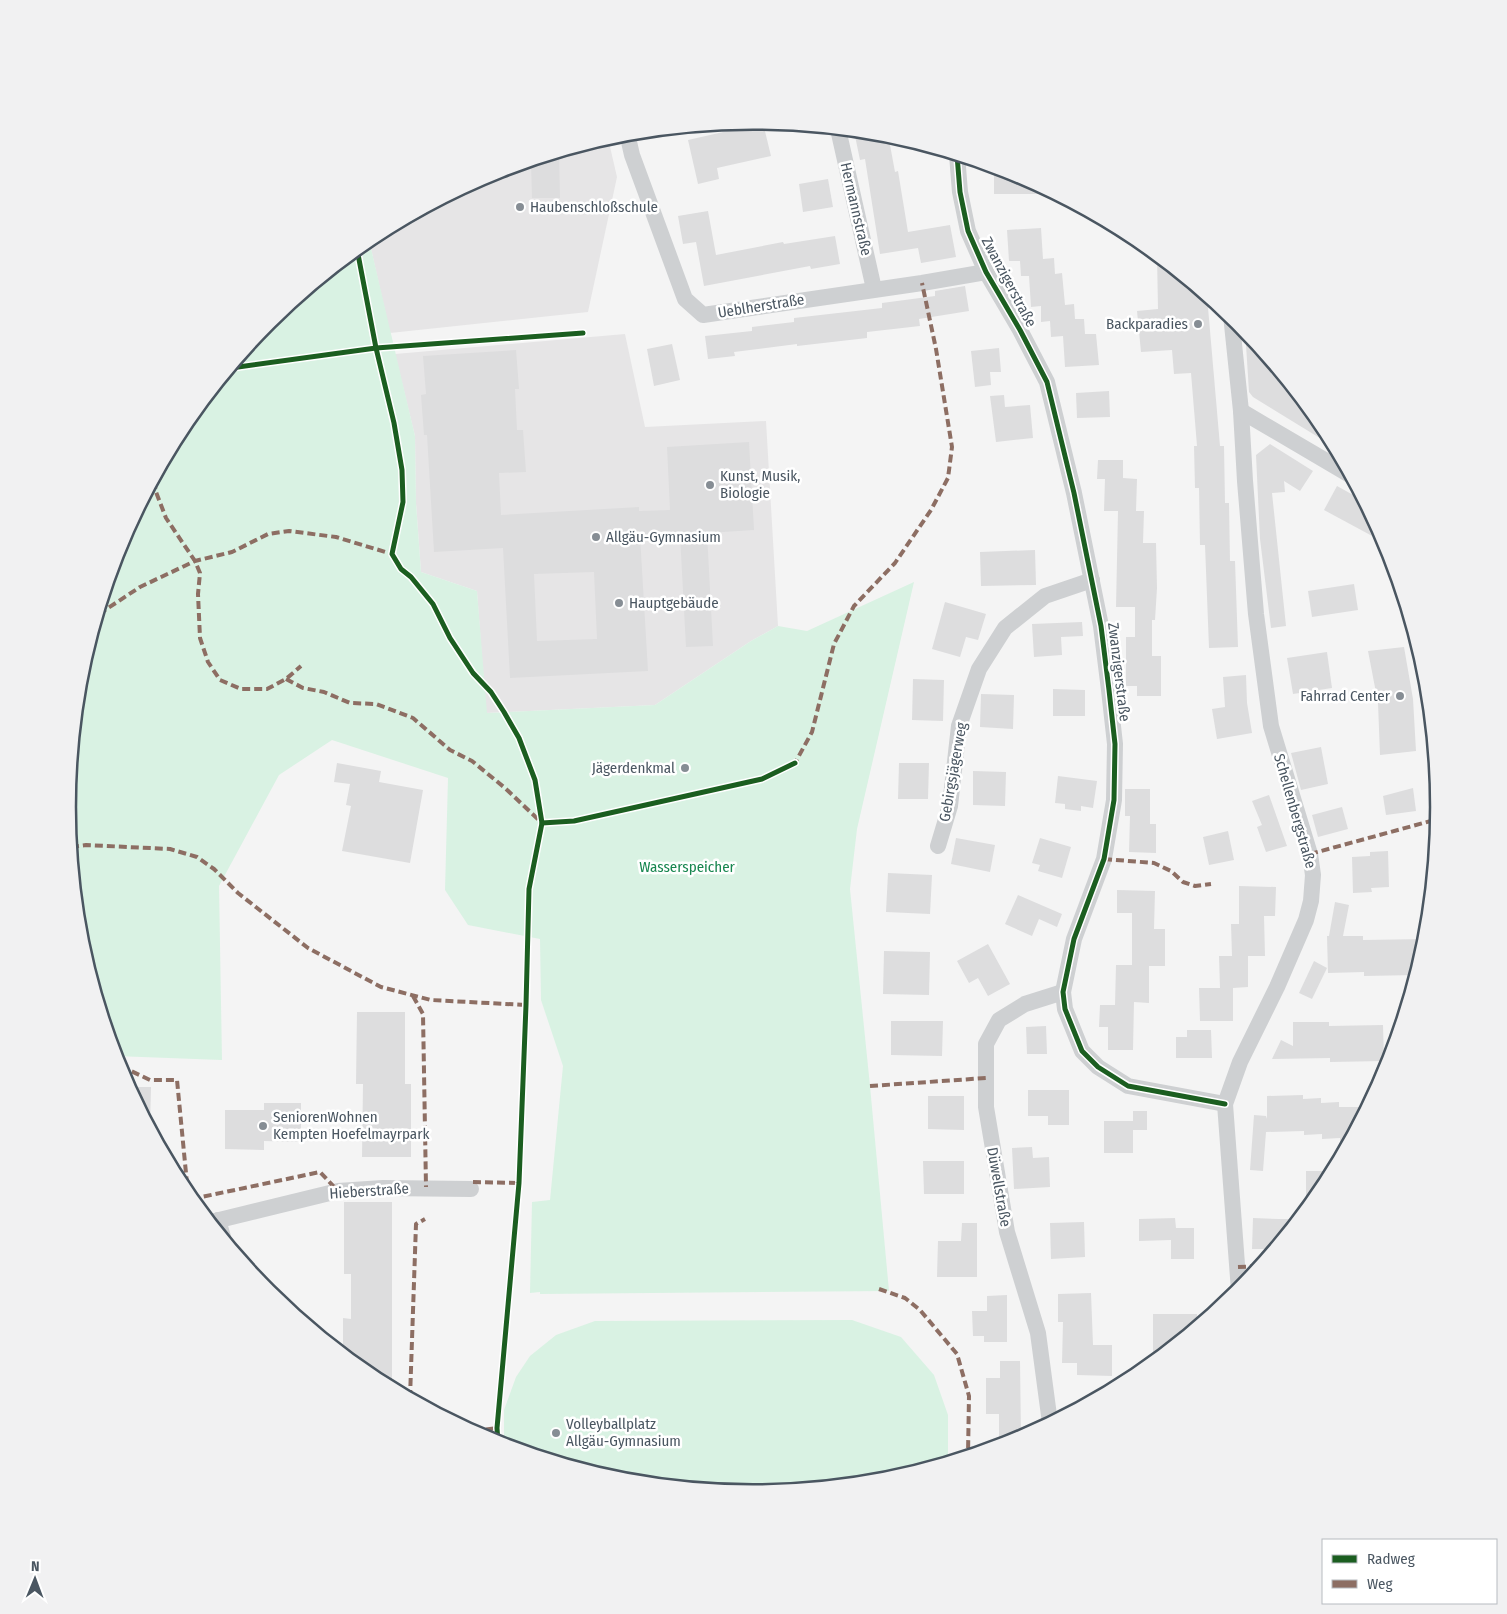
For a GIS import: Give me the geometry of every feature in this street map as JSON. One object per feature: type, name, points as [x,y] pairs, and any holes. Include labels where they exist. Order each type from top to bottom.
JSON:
[{"type":"street","name":"Hermannstraße","points":[[840,136],[874,289]]},
{"type":"street","name":"Ueblherstraße","points":[[629,142],[685,299],[704,315],[986,272]]},
{"type":"street","name":"Zwanzigerstraße","points":[[958,162],[960,192],[968,231],[986,272],[1020,330],[1047,382],[1074,493],[1101,626],[1114,744],[1114,800],[1104,859],[1074,939],[1063,992],[1065,1009],[1082,1051],[1098,1067],[1128,1086],[1225,1104]]},
{"type":"street","name":"Schellenbergstraße","points":[[1232,328],[1242,412],[1245,481],[1256,614],[1271,726],[1310,854],[1313,875],[1311,901],[1306,920],[1277,987],[1240,1062],[1225,1104],[1238,1280]]},
{"type":"street","points":[[1242,412],[1336,461]]},
{"type":"street","name":"Gebirgsjägerweg","points":[[938,846],[950,806],[959,726],[979,669],[1005,628],[1045,596],[1092,580]]},
{"type":"street","name":"Düwellstraße","points":[[1049,1416],[1038,1333],[1007,1232],[986,1107],[986,1044],[999,1020],[1025,1004],[1063,992]]},
{"type":"street","name":"Hieberstraße","points":[[217,1220],[338,1191],[400,1188],[471,1189]]},
{"type":"shaded area","name":"Haubenschloßschule","points":[[610,146],[617,177],[588,312],[390,333],[371,248],[415,220],[494,181],[578,153]]},
{"type":"shaded area","name":"Allgäu-Gymnasium","points":[[625,334],[645,427],[766,421],[778,626],[751,641],[655,705],[486,713],[477,591],[421,572],[416,503],[415,436],[395,354]]},
{"type":"green space","name":"Wasserspeicher","points":[[371,248],[415,436],[416,503],[421,572],[477,591],[487,713],[655,705],[751,641],[778,626],[807,631],[914,582],[857,829],[850,889],[889,1291],[530,1293],[532,1202],[550,1200],[563,1066],[541,1000],[540,939],[468,925],[445,890],[448,778],[332,740],[279,775],[219,886],[222,1060],[124,1056],[112,1025],[89,939],[78,851],[76,807],[78,763],[89,675],[112,589],[128,548],[146,507],[190,431],[244,360],[275,328],[307,298]]},
{"type":"green space","points":[[852,1320],[901,1337],[934,1375],[948,1415],[948,1455],[886,1471],[842,1478],[798,1483],[709,1483],[621,1471],[578,1461],[504,1437],[504,1410],[516,1377],[530,1356],[556,1335],[595,1321]]},
{"type":"building","points":[[765,130],[771,156],[717,168],[719,179],[698,184],[688,140],[730,131]]},
{"type":"building","points":[[855,138],[890,144],[895,172],[898,171],[908,232],[950,225],[956,257],[921,263],[918,248],[880,254],[865,159],[860,160]]},
{"type":"building","points":[[559,159],[560,198],[532,198],[531,168]]},
{"type":"building","points":[[994,174],[1040,194],[994,194]]},
{"type":"building","points":[[828,179],[833,207],[803,212],[799,184]]},
{"type":"building","points":[[708,211],[716,255],[783,242],[784,244],[835,236],[840,264],[811,269],[810,266],[704,286],[696,242],[683,244],[678,216]]},
{"type":"building","points":[[1041,228],[1043,259],[1054,258],[1055,274],[1062,273],[1065,305],[1074,304],[1075,319],[1084,319],[1085,334],[1096,334],[1099,365],[1065,367],[1063,336],[1051,337],[1050,321],[1041,322],[1041,306],[1031,307],[1029,276],[1021,276],[1020,261],[1009,261],[1007,230]]},
{"type":"building","points":[[1157,264],[1208,305],[1220,446],[1224,446],[1225,503],[1229,503],[1230,561],[1235,561],[1238,647],[1209,648],[1205,545],[1200,545],[1199,488],[1195,488],[1194,446],[1197,446],[1191,373],[1174,374],[1172,350],[1141,352],[1137,311],[1158,309]]},
{"type":"building","points":[[965,286],[969,311],[919,319],[920,326],[867,332],[867,338],[734,352],[735,356],[708,359],[705,336],[752,331],[752,327],[794,322],[794,318],[882,308],[882,303],[935,296],[935,291]]},
{"type":"building","points":[[1246,342],[1263,360],[1276,376],[1276,379],[1291,395],[1322,440],[1253,397],[1249,392]]},
{"type":"building","points":[[672,344],[680,380],[654,386],[647,349]]},
{"type":"building","points":[[999,348],[1001,372],[990,372],[991,385],[975,387],[971,351]]},
{"type":"building","points":[[516,350],[519,389],[515,389],[517,430],[523,430],[526,472],[499,473],[501,515],[639,507],[639,511],[670,510],[667,447],[749,442],[754,530],[707,533],[713,646],[686,647],[680,535],[640,536],[648,671],[510,678],[503,548],[434,552],[427,435],[424,435],[421,395],[426,394],[423,356]],"holes":[[[594,572],[597,639],[537,641],[534,574]]]},
{"type":"building","points":[[1109,391],[1110,417],[1077,418],[1076,393]]},
{"type":"building","points":[[1004,395],[1005,407],[1030,405],[1033,438],[996,442],[990,396]]},
{"type":"building","points":[[1270,444],[1313,471],[1300,491],[1284,481],[1285,492],[1272,493],[1286,626],[1271,628],[1260,539],[1256,455]]},
{"type":"building","points":[[1098,460],[1123,460],[1123,478],[1137,479],[1136,511],[1144,511],[1143,543],[1156,543],[1157,588],[1155,620],[1152,620],[1152,656],[1161,656],[1161,696],[1137,696],[1137,686],[1126,686],[1126,637],[1135,637],[1135,607],[1116,607],[1118,511],[1104,511],[1105,479],[1097,479]]},
{"type":"building","points":[[1337,486],[1355,496],[1374,537],[1324,510]]},
{"type":"building","points":[[1035,550],[1036,585],[981,586],[980,552]]},
{"type":"building","points":[[1354,584],[1358,610],[1312,617],[1308,591]]},
{"type":"building","points":[[945,602],[986,614],[978,640],[966,637],[960,657],[932,649]]},
{"type":"building","points":[[1082,622],[1083,636],[1061,637],[1062,655],[1034,657],[1032,624]]},
{"type":"building","points":[[1404,647],[1413,699],[1416,751],[1380,755],[1378,703],[1368,651]]},
{"type":"building","points":[[1327,652],[1332,688],[1293,694],[1287,658]]},
{"type":"building","points":[[1246,675],[1247,703],[1252,733],[1217,739],[1212,709],[1225,707],[1223,677]]},
{"type":"building","points":[[913,679],[944,680],[943,721],[912,720]]},
{"type":"building","points":[[1053,689],[1085,690],[1085,716],[1053,716]]},
{"type":"building","points":[[981,694],[1014,695],[1013,729],[980,727]]},
{"type":"building","points":[[1321,747],[1328,784],[1301,790],[1291,753]]},
{"type":"building","points":[[337,763],[381,771],[379,782],[423,790],[410,863],[342,851],[351,806],[346,805],[350,784],[334,782]]},
{"type":"building","points":[[899,763],[929,763],[928,799],[898,799]]},
{"type":"building","points":[[973,771],[1006,772],[1005,806],[973,805]]},
{"type":"building","points":[[1058,776],[1097,781],[1093,808],[1081,806],[1081,811],[1065,809],[1065,804],[1055,803]]},
{"type":"building","points":[[1413,788],[1416,811],[1386,815],[1383,796]]},
{"type":"building","points":[[1125,789],[1150,789],[1150,824],[1156,824],[1156,853],[1129,852],[1130,816],[1125,816]]},
{"type":"building","points":[[1269,795],[1287,846],[1266,852],[1257,827],[1262,825],[1252,801]]},
{"type":"building","points":[[1342,807],[1348,829],[1318,837],[1312,815]]},
{"type":"building","points":[[1228,831],[1234,860],[1209,865],[1203,837]]},
{"type":"building","points":[[956,838],[995,845],[990,872],[951,864]]},
{"type":"building","points":[[1040,838],[1071,847],[1062,878],[1038,871],[1040,865],[1032,863]]},
{"type":"building","points":[[1388,851],[1389,887],[1371,888],[1372,892],[1353,893],[1352,857],[1370,856],[1370,852]]},
{"type":"building","points":[[888,873],[932,875],[930,914],[886,912]]},
{"type":"building","points":[[1239,886],[1276,887],[1275,916],[1264,916],[1265,956],[1248,956],[1248,987],[1233,988],[1233,1021],[1200,1021],[1199,988],[1220,988],[1219,956],[1232,956],[1231,924],[1239,924]]},
{"type":"building","points":[[1117,890],[1155,891],[1154,929],[1165,929],[1165,966],[1149,966],[1149,1003],[1134,1002],[1133,1050],[1108,1050],[1108,1027],[1099,1027],[1100,1005],[1115,1005],[1116,965],[1132,965],[1132,913],[1117,913]]},
{"type":"building","points":[[1018,895],[1062,914],[1057,927],[1039,919],[1032,936],[1005,924]]},
{"type":"building","points":[[1335,902],[1349,905],[1343,936],[1363,936],[1363,940],[1418,939],[1410,975],[1364,976],[1364,972],[1328,973],[1327,936],[1329,936]]},
{"type":"building","points":[[988,944],[1010,984],[988,996],[978,978],[969,983],[957,961]]},
{"type":"building","points":[[884,951],[930,952],[929,995],[883,994]]},
{"type":"building","points":[[1314,961],[1327,968],[1312,999],[1299,993]]},
{"type":"building","points":[[357,1012],[405,1012],[405,1084],[411,1084],[411,1157],[362,1157],[363,1084],[356,1084]]},
{"type":"building","points":[[891,1021],[943,1021],[942,1056],[891,1055]]},
{"type":"building","points":[[1293,1022],[1329,1022],[1329,1026],[1383,1025],[1384,1054],[1381,1061],[1330,1062],[1330,1058],[1272,1059],[1281,1040],[1293,1046]]},
{"type":"building","points":[[1046,1026],[1047,1054],[1027,1054],[1026,1027]]},
{"type":"building","points":[[1187,1030],[1211,1030],[1212,1058],[1176,1058],[1176,1037],[1187,1037]]},
{"type":"building","points":[[137,1087],[151,1087],[150,1115]]},
{"type":"building","points":[[1028,1090],[1069,1090],[1069,1125],[1048,1125],[1048,1116],[1028,1116]]},
{"type":"building","points":[[1303,1095],[1303,1099],[1321,1098],[1321,1103],[1339,1102],[1339,1107],[1361,1107],[1340,1146],[1340,1138],[1322,1139],[1322,1134],[1304,1135],[1304,1131],[1266,1132],[1263,1171],[1250,1170],[1254,1115],[1266,1116],[1267,1119],[1267,1096]]},
{"type":"building","points":[[928,1096],[964,1096],[964,1130],[928,1129]]},
{"type":"building","name":"SeniorenWohnen Kempten Hoefelmayrpark","points":[[264,1103],[301,1103],[301,1142],[264,1141],[264,1150],[225,1149],[225,1110],[264,1110]]},
{"type":"building","points":[[1133,1111],[1147,1111],[1147,1130],[1133,1130],[1133,1153],[1104,1153],[1104,1121],[1133,1121]]},
{"type":"building","points":[[1032,1147],[1033,1158],[1049,1157],[1050,1187],[1014,1189],[1012,1148]]},
{"type":"building","points":[[923,1161],[964,1161],[964,1194],[924,1194]]},
{"type":"building","points":[[1306,1171],[1324,1171],[1317,1183],[1306,1198]]},
{"type":"building","points":[[344,1202],[392,1202],[392,1379],[343,1345],[343,1318],[351,1319],[351,1274],[344,1274]]},
{"type":"building","points":[[1175,1218],[1176,1228],[1194,1228],[1194,1259],[1171,1259],[1171,1240],[1139,1241],[1139,1219]]},
{"type":"building","points":[[1253,1218],[1291,1219],[1267,1249],[1252,1249]]},
{"type":"building","points":[[1084,1222],[1085,1257],[1051,1259],[1050,1223]]},
{"type":"building","points":[[962,1223],[977,1223],[977,1277],[937,1277],[938,1241],[961,1241]]},
{"type":"building","points":[[1091,1293],[1093,1345],[1112,1345],[1112,1376],[1077,1375],[1077,1363],[1062,1363],[1063,1322],[1058,1322],[1058,1294]]},
{"type":"building","points":[[1007,1295],[1007,1342],[984,1342],[984,1336],[973,1336],[972,1311],[987,1311],[987,1296]]},
{"type":"building","points":[[1153,1314],[1197,1314],[1197,1318],[1153,1353]]},
{"type":"building","points":[[1000,1361],[1020,1361],[1021,1429],[999,1438],[999,1414],[986,1414],[986,1378],[1000,1378]]},
{"type":"marked path","points":[[792,765],[795,763],[812,732],[834,644],[854,606],[895,563],[931,510],[948,478],[952,447],[936,349],[922,283]]},
{"type":"marked path","points":[[156,489],[166,518],[195,561],[200,573],[198,594],[200,638],[208,662],[220,680],[241,689],[267,689],[286,679],[301,666]]},
{"type":"marked path","points":[[106,610],[140,587],[195,561],[232,552],[268,534],[289,531],[336,537],[392,554]]},
{"type":"marked path","points":[[286,679],[303,688],[324,692],[350,703],[376,704],[413,718],[450,750],[472,761],[505,788],[541,822]]},
{"type":"marked path","points":[[1310,854],[1430,821]]},
{"type":"marked path","points":[[78,846],[170,849],[197,857],[214,869],[238,893],[308,948],[381,987],[431,1000],[526,1005]]},
{"type":"marked path","points":[[1104,859],[1154,863],[1171,871],[1183,882],[1195,886],[1211,884]]},
{"type":"marked path","points":[[413,996],[423,1014],[426,1187]]},
{"type":"marked path","points":[[130,1071],[150,1080],[177,1080],[186,1177]]},
{"type":"marked path","points":[[870,1086],[986,1078]]},
{"type":"marked path","points":[[200,1197],[320,1172],[338,1191]]},
{"type":"marked path","points":[[473,1182],[519,1183]]},
{"type":"marked path","points":[[410,1391],[416,1224],[425,1219]]},
{"type":"marked path","points":[[1238,1267],[1251,1266]]},
{"type":"marked path","points":[[879,1289],[905,1298],[920,1310],[957,1354],[969,1396],[968,1449]]},
{"type":"marked path","points":[[486,1429],[497,1428]]},
{"type":"cycle path","points":[[958,162],[960,192],[968,231],[986,272],[1020,330],[1047,382],[1074,493],[1101,626],[1115,744],[1114,800],[1104,859],[1074,939],[1063,992],[1065,1009],[1082,1051],[1098,1067],[1128,1086],[1225,1104]]},
{"type":"cycle path","points":[[359,257],[376,348],[394,423],[402,470],[403,502],[392,554],[401,569],[411,577],[433,604],[450,638],[473,673],[491,692],[519,738],[535,780],[542,823],[529,889],[519,1183],[497,1434]]},
{"type":"cycle path","points":[[238,367],[376,348],[583,333]]},
{"type":"cycle path","points":[[542,823],[574,821],[762,779],[795,763]]},
{"type":"place","name":"Haubenschloßschule","points":[[520,207]]},
{"type":"place","name":"Backparadies","points":[[1198,324]]},
{"type":"place","name":"Kunst, Musik, Biologie","points":[[710,485]]},
{"type":"place","name":"Allgäu-Gymnasium","points":[[596,537]]},
{"type":"place","name":"Hauptgebäude","points":[[619,603]]},
{"type":"place","name":"Fahrrad Center","points":[[1400,696]]},
{"type":"place","name":"Jägerdenkmal","points":[[685,768]]},
{"type":"place","name":"SeniorenWohnen Kempten Hoefelmayrpark","points":[[263,1126]]},
{"type":"place","name":"Volleyballplatz Allgäu-Gymnasium","points":[[556,1433]]}]
